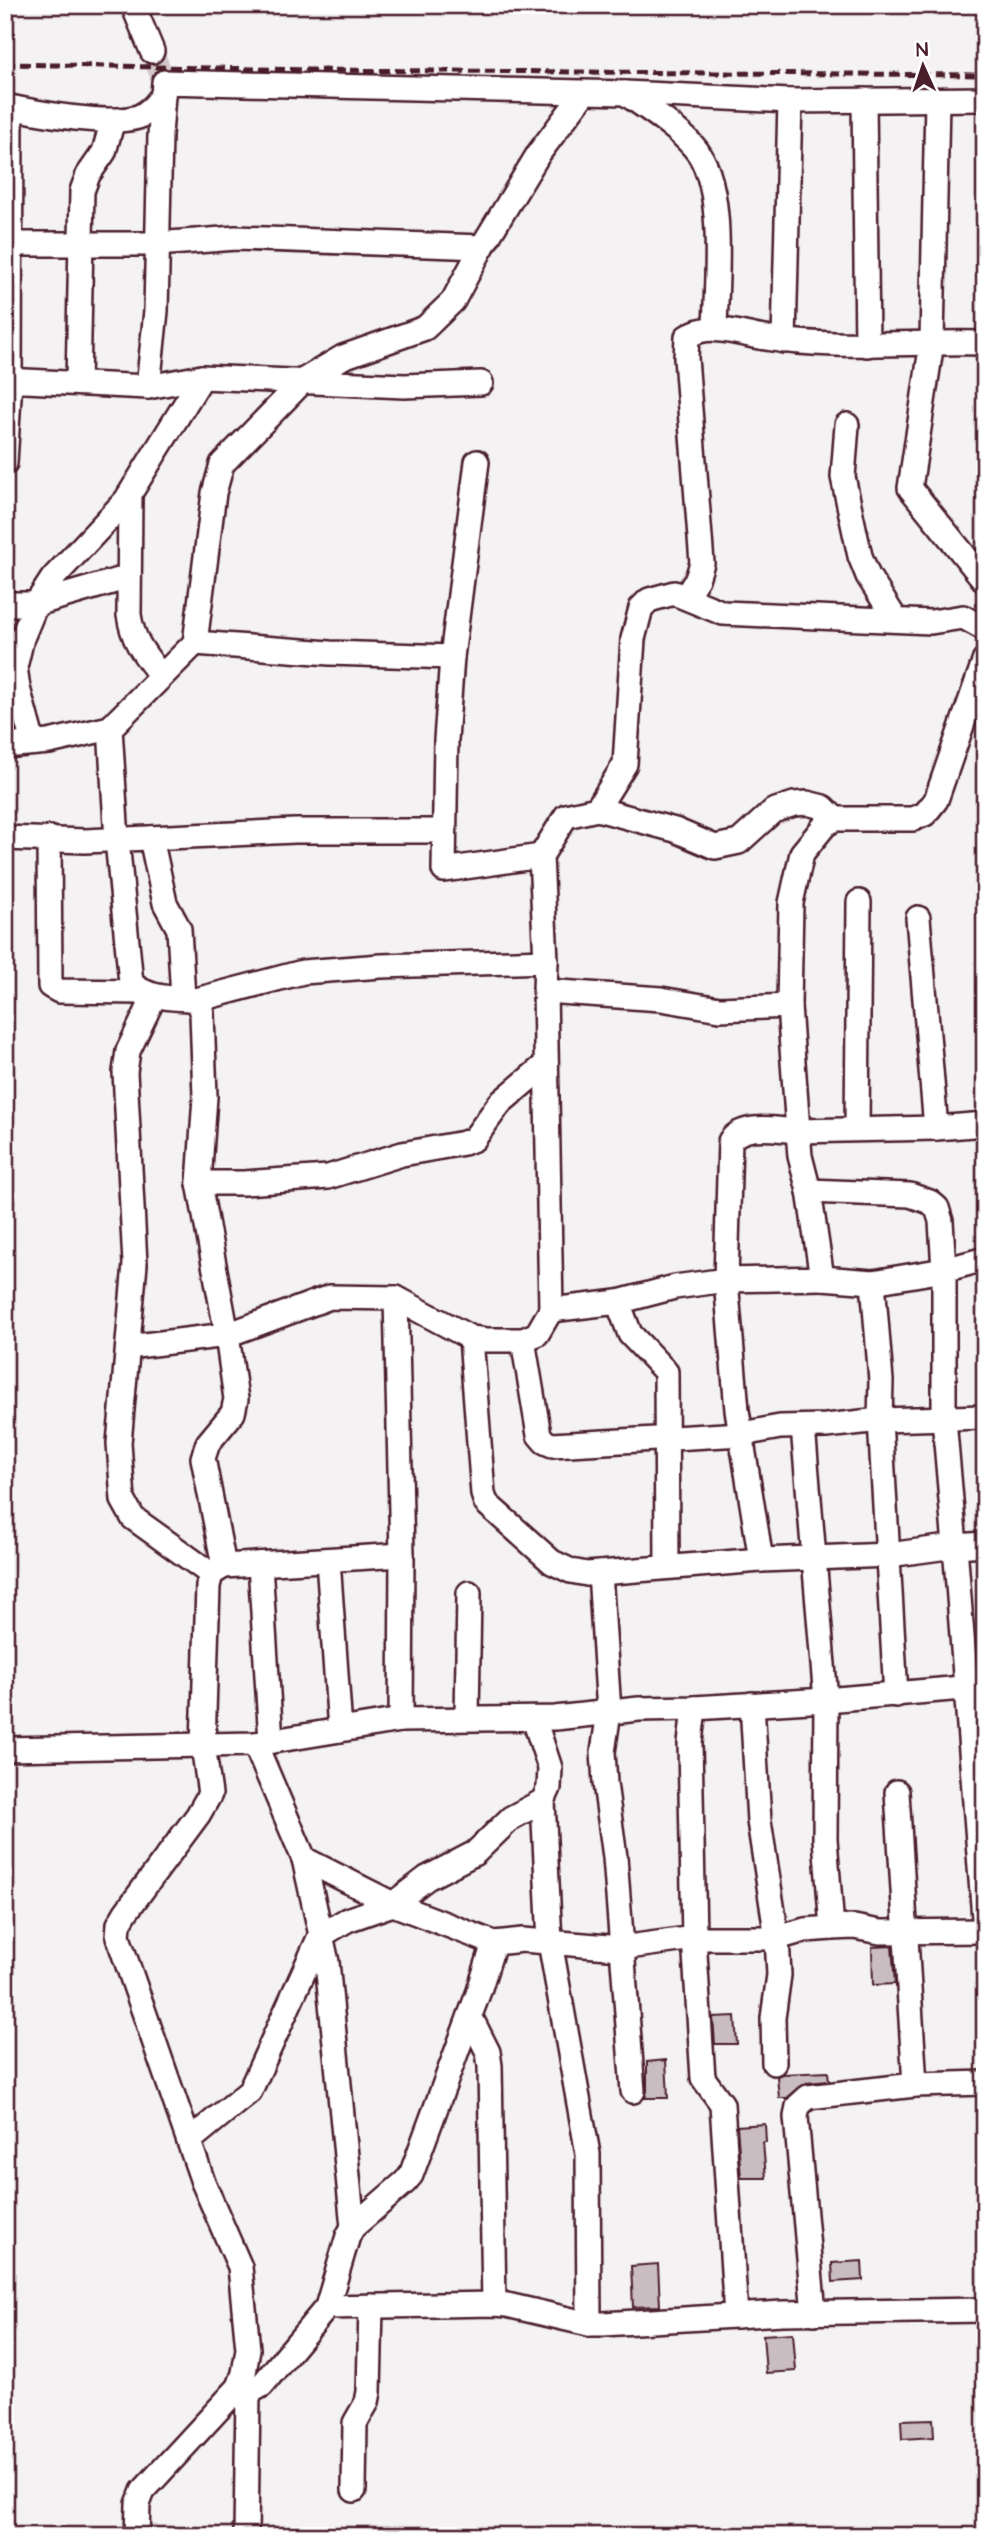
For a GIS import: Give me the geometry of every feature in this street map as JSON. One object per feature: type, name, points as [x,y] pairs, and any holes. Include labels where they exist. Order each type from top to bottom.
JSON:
[{"type":"street","points":[[133,5],[152,51]]},
{"type":"street","points":[[148,387],[156,311],[156,244],[164,82],[625,93],[790,101],[985,99]]},
{"type":"street","points":[[5,747],[49,742],[110,729],[195,643],[214,493],[222,464],[304,380],[343,357],[425,328],[453,301],[482,247],[540,153],[584,93]]},
{"type":"street","points":[[625,93],[695,147],[709,174],[717,225],[715,329]]},
{"type":"street","points":[[5,463],[12,244],[8,107],[113,120],[147,113],[163,95]]},
{"type":"street","points":[[864,100],[867,345]]},
{"type":"street","points":[[937,100],[932,342],[910,488],[985,581]]},
{"type":"street","points":[[784,341],[790,101]]},
{"type":"street","points":[[78,383],[84,183],[104,152],[113,120]]},
{"type":"street","points":[[12,244],[156,244],[236,238],[482,247]]},
{"type":"street","points":[[685,596],[702,563],[685,345],[687,337],[694,331],[715,329],[784,341],[867,345],[985,343]]},
{"type":"street","points":[[8,380],[148,387],[202,377],[404,386],[481,383]]},
{"type":"street","points":[[33,743],[10,667],[36,604],[53,578],[130,495],[202,377]]},
{"type":"street","points":[[847,425],[843,477],[860,556],[868,576],[896,620]]},
{"type":"street","points":[[477,462],[452,657],[446,740],[443,870],[541,856]]},
{"type":"street","points":[[130,495],[131,628],[136,644],[161,677]]},
{"type":"street","points":[[5,604],[36,604],[129,577]]},
{"type":"street","points":[[597,809],[625,764],[633,639],[641,608],[649,600],[674,593],[713,611],[723,612],[931,622],[963,617],[985,629]]},
{"type":"street","points":[[195,643],[330,653],[452,657]]},
{"type":"street","points":[[822,1278],[809,1191],[800,1156],[789,1006],[791,903],[798,864],[802,853],[825,825],[835,819],[913,820],[925,814],[936,800],[985,659]]},
{"type":"street","points":[[110,729],[117,840],[131,983],[147,994]]},
{"type":"street","points":[[128,1347],[227,1335],[330,1297],[396,1298],[471,1338],[523,1340],[537,1334],[551,1310],[545,991],[547,961],[541,856],[566,816],[597,809],[675,830],[715,847],[739,842],[773,811],[794,804],[807,803],[824,807],[835,819]]},
{"type":"street","points":[[5,838],[85,841],[295,831],[444,831]]},
{"type":"street","points":[[48,838],[50,986],[59,991],[147,994],[189,999],[303,972],[381,966],[547,961]]},
{"type":"street","points":[[151,838],[165,904],[179,929],[189,999],[202,1013],[205,1097],[199,1183],[236,1399],[233,1413],[208,1443],[203,1458],[218,1570],[208,1586],[203,1745],[210,1794],[198,1815],[126,1912],[118,1937],[203,2182],[240,2267],[248,2350],[240,2394],[246,2536]]},
{"type":"street","points":[[858,1129],[859,902]]},
{"type":"street","points":[[918,918],[936,1128]]},
{"type":"street","points":[[545,991],[661,999],[720,1009],[789,1006]]},
{"type":"street","points":[[147,994],[128,1051],[125,1072],[135,1264],[119,1443],[123,1500],[127,1511],[133,1518],[218,1570],[260,1564],[402,1555]]},
{"type":"street","points":[[199,1183],[328,1177],[402,1154],[464,1143],[474,1139],[500,1103],[546,1064]]},
{"type":"street","points":[[761,1560],[737,1410],[726,1280],[730,1141],[735,1135],[750,1129],[798,1131],[936,1128],[985,1124]]},
{"type":"street","points":[[304,1859],[393,1904],[494,1943],[523,1940],[621,1948],[694,1938],[777,1938],[805,1930],[832,1928],[985,1931],[975,1686],[955,1546],[944,1419],[944,1270],[941,1221],[937,1209],[930,1202],[910,1195],[809,1191]]},
{"type":"street","points":[[551,1310],[618,1302],[675,1287],[726,1280],[822,1278],[873,1282],[944,1270],[985,1259]]},
{"type":"street","points":[[873,1282],[881,1381],[880,1420],[896,1695]]},
{"type":"street","points":[[396,1298],[402,1555],[401,1720]]},
{"type":"street","points":[[618,1302],[630,1334],[666,1372],[667,1566]]},
{"type":"street","points":[[471,1338],[483,1494],[486,1503],[561,1567],[587,1574],[761,1560],[888,1555],[985,1544]]},
{"type":"street","points":[[523,1340],[539,1435],[552,1445],[742,1434],[780,1427],[880,1420],[985,1417]]},
{"type":"street","points":[[803,1427],[826,1700],[825,1839],[832,1928]]},
{"type":"street","points":[[328,1560],[340,1730]]},
{"type":"street","points":[[260,1564],[263,1742],[304,1859],[327,1962],[353,2227]]},
{"type":"street","points":[[600,1573],[609,1712],[603,1752],[615,1857],[632,2091]]},
{"type":"street","points":[[467,1718],[470,1593]]},
{"type":"street","points":[[5,1749],[263,1742],[401,1720],[534,1719],[662,1707],[694,1708],[896,1695],[975,1686]]},
{"type":"street","points":[[752,1704],[759,1821],[777,1938],[779,1975],[773,2018],[774,2063]]},
{"type":"street","points":[[694,1708],[691,1743],[694,1938],[704,2077],[722,2104],[736,2316]]},
{"type":"street","points":[[534,1719],[550,1768],[549,1788],[543,1801],[550,1942],[588,2154],[589,2324]]},
{"type":"street","points":[[897,1792],[915,2085]]},
{"type":"street","points":[[189,2141],[250,2091],[320,1936],[347,1920],[393,1904],[428,1878],[475,1853],[510,1818],[543,1801]]},
{"type":"street","points":[[136,2536],[138,2504],[143,2491],[240,2394],[262,2385],[327,2307],[353,2227],[411,2175],[494,1943]]},
{"type":"street","points":[[470,2016],[488,2052],[490,2066],[494,2304]]},
{"type":"street","points":[[814,2313],[796,2117],[798,2106],[808,2096],[915,2085],[985,2083]]},
{"type":"street","points":[[327,2307],[494,2304],[589,2324],[814,2313],[985,2310]]},
{"type":"street","points":[[354,2490],[355,2423],[367,2402],[369,2392],[371,2306]]},
{"type":"building","points":[[892,1946],[895,1984],[873,1985],[872,1947]]},
{"type":"building","points":[[735,2016],[737,2044],[715,2044],[713,2017]]},
{"type":"building","points":[[666,2060],[668,2098],[645,2098],[647,2062]]},
{"type":"building","points":[[828,2072],[829,2081],[806,2083],[787,2098],[779,2098],[777,2076]]},
{"type":"building","points":[[765,2124],[766,2142],[763,2142],[766,2178],[741,2178],[737,2126]]},
{"type":"building","points":[[862,2261],[863,2280],[833,2282],[832,2263]]},
{"type":"building","points":[[658,2264],[660,2306],[633,2307],[631,2266]]},
{"type":"building","points":[[793,2333],[796,2371],[766,2373],[763,2335]]},
{"type":"building","points":[[933,2419],[934,2437],[902,2439],[901,2420]]},
{"type":"tunnel","points":[[152,51],[164,82]]},
{"type":"railway","points":[[5,64],[311,70],[985,75]]}]
